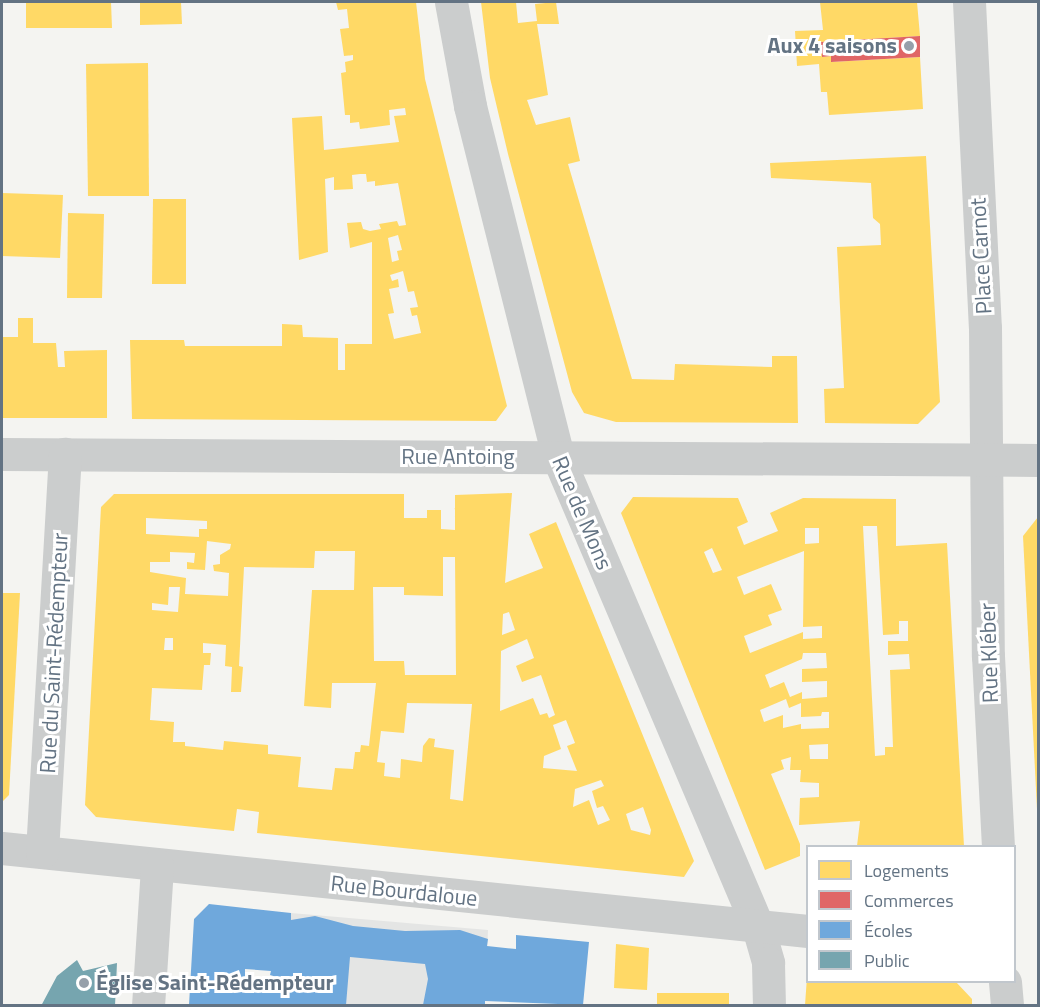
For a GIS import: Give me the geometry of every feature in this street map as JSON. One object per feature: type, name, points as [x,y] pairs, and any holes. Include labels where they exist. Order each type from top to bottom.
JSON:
[{"type":"street","name":"Rue de Mons","points":[[452,2],[470,106],[558,457],[758,927],[768,963],[770,1005]]},
{"type":"street","name":"Place Carnot","points":[[969,2],[985,328],[987,460]]},
{"type":"street","name":"Rue Antoing","points":[[2,454],[987,460]]},
{"type":"street","name":"Rue du Saint-Rédempteur","points":[[42,852],[65,454]]},
{"type":"street","points":[[987,460],[1038,460]]},
{"type":"street","name":"Rue Kléber","points":[[987,460],[988,656],[998,845]]},
{"type":"street","name":"Rue Bourdaloue","points":[[2,848],[806,931]]},
{"type":"street","points":[[148,1005],[157,865]]},
{"type":"street","points":[[1005,983],[1007,1005]]},
{"type":"shaded area","points":[[291,913],[488,930],[485,1005],[285,1006]]},
{"type":"building: Logements","points":[[26,2],[111,2],[112,28],[26,28]]},
{"type":"building: Logements","points":[[140,2],[181,2],[182,24],[140,25]]},
{"type":"building: Logements","points":[[336,2],[416,2],[425,79],[507,406],[496,421],[132,419],[130,340],[184,340],[185,346],[282,346],[282,324],[302,325],[303,337],[338,338],[338,370],[345,370],[345,344],[372,344],[372,242],[350,248],[347,223],[361,222],[363,229],[370,231],[381,229],[379,224],[397,221],[399,226],[406,225],[398,183],[375,186],[375,181],[367,182],[366,174],[360,174],[352,175],[353,189],[334,190],[334,177],[325,179],[328,252],[299,260],[292,118],[322,116],[324,150],[399,142],[394,116],[406,115],[405,108],[389,110],[390,125],[360,129],[359,122],[350,123],[350,115],[345,115],[341,73],[346,72],[345,62],[353,60],[353,55],[344,56],[340,29],[349,28],[347,9],[338,10]],"holes":[[[398,235],[402,250],[397,251],[399,260],[392,262],[388,238]],[[403,271],[408,292],[414,291],[418,307],[410,308],[412,316],[417,315],[421,333],[394,339],[388,314],[394,313],[389,289],[399,287],[398,279],[392,281],[390,275]]]},
{"type":"building: Logements","points":[[481,2],[516,2],[518,23],[537,21],[535,4],[556,2],[559,24],[537,24],[548,95],[527,100],[536,125],[570,117],[580,161],[568,164],[632,379],[674,380],[675,364],[772,367],[772,356],[797,356],[798,423],[616,422],[584,413],[572,392],[508,154],[490,78]]},
{"type":"building: Logements","points":[[820,2],[917,2],[920,36],[821,42],[822,57],[831,56],[831,62],[920,57],[923,109],[829,115],[827,92],[821,92],[819,64],[797,66],[795,31],[823,30]]},
{"type":"building: Logements","points":[[148,63],[149,196],[88,196],[86,64]]},
{"type":"building: Logements","points":[[926,156],[940,402],[918,424],[825,423],[824,389],[844,388],[837,247],[881,245],[880,224],[873,218],[871,183],[771,178],[770,163]]},
{"type":"building: Logements","points":[[2,193],[63,195],[60,258],[2,256]]},
{"type":"building: Logements","points":[[153,199],[186,199],[186,284],[152,284]]},
{"type":"building: Logements","points":[[68,213],[104,214],[102,298],[67,298]]},
{"type":"building: Logements","points":[[18,318],[33,318],[33,343],[56,343],[58,367],[65,367],[64,351],[107,350],[107,418],[2,418],[2,337],[18,337]]},
{"type":"building: Logements","points":[[512,493],[505,583],[543,568],[529,534],[556,522],[694,861],[684,877],[257,833],[259,812],[237,809],[234,831],[96,817],[85,805],[101,507],[114,494],[404,494],[404,518],[427,518],[427,510],[441,510],[441,529],[455,530],[455,495]],"holes":[[[146,518],[207,521],[207,529],[199,529],[199,537],[146,534]],[[207,541],[231,544],[230,549],[220,555],[220,564],[213,565],[214,571],[229,573],[228,596],[185,594],[186,578],[150,572],[150,562],[170,562],[170,552],[195,553],[194,563],[187,562],[187,569],[205,570]],[[315,551],[355,551],[354,590],[312,590],[304,706],[331,708],[332,683],[376,683],[369,746],[361,745],[360,752],[355,752],[353,769],[335,768],[332,790],[298,787],[301,757],[268,754],[268,745],[224,741],[223,750],[185,746],[185,742],[173,742],[174,722],[150,720],[152,688],[202,690],[204,665],[210,665],[211,653],[203,653],[203,643],[226,645],[225,666],[232,667],[231,692],[241,692],[243,667],[239,666],[244,567],[314,568]],[[443,557],[455,557],[456,675],[405,675],[404,661],[374,661],[373,587],[404,587],[404,595],[443,596]],[[169,587],[180,587],[178,612],[152,610],[152,603],[168,605]],[[509,612],[515,630],[502,635],[503,614]],[[165,638],[173,638],[173,650],[164,650]],[[527,639],[534,658],[516,666],[522,682],[541,675],[555,715],[549,718],[547,713],[540,715],[533,698],[500,711],[501,651]],[[407,703],[472,704],[463,801],[450,799],[454,750],[434,747],[435,739],[429,738],[423,746],[422,762],[401,759],[400,778],[384,776],[385,763],[377,762],[381,731],[404,733]],[[566,720],[575,743],[567,746],[577,771],[543,768],[544,756],[561,749],[553,725]],[[601,780],[604,786],[592,791],[597,808],[603,806],[610,820],[598,825],[589,800],[573,807],[575,789]],[[643,807],[651,830],[650,835],[631,830],[626,814]]]},
{"type":"building: Logements","points":[[633,497],[738,498],[748,522],[737,527],[744,545],[778,531],[770,513],[803,498],[896,499],[896,546],[947,543],[964,845],[857,845],[860,821],[799,825],[800,798],[819,797],[819,783],[800,782],[801,770],[790,770],[791,757],[781,760],[784,769],[771,774],[800,844],[800,856],[765,870],[621,513]],"holes":[[[863,526],[877,526],[883,635],[899,634],[899,621],[908,621],[908,641],[888,641],[888,655],[909,654],[910,669],[890,670],[893,747],[885,747],[885,755],[875,756]],[[805,528],[819,528],[819,543],[805,544]],[[712,548],[722,570],[713,573],[704,552]],[[804,551],[803,627],[822,626],[822,638],[803,639],[803,632],[750,653],[744,636],[772,625],[768,615],[782,610],[771,584],[744,595],[737,577]],[[803,653],[826,653],[827,668],[802,669],[802,682],[827,681],[827,697],[802,699],[802,692],[790,697],[784,682],[770,688],[765,675],[802,659]],[[786,699],[789,708],[801,703],[801,717],[821,716],[822,712],[829,712],[829,728],[801,729],[801,724],[783,728],[783,715],[764,722],[760,710]],[[828,744],[828,759],[810,759],[809,745]]]},
{"type":"building: Logements","points":[[1038,517],[1038,809],[1037,809],[1023,536]]},
{"type":"building: Logements","points":[[2,593],[20,593],[9,795],[2,802]]},
{"type":"building: Logements","points":[[616,944],[649,948],[647,990],[614,988]]},
{"type":"building: Logements","points":[[807,983],[957,983],[972,999],[972,1005],[805,1005]]},
{"type":"building: Logements","points":[[657,993],[729,993],[729,1005],[657,1005]]},
{"type":"building: Commerces","points":[[920,36],[920,57],[831,62],[831,56],[822,57],[821,42]]},
{"type":"building: Écoles","points":[[209,904],[291,913],[291,920],[315,916],[353,926],[405,931],[460,930],[488,939],[487,946],[516,949],[516,935],[589,942],[583,1005],[485,1001],[485,1005],[423,1005],[428,979],[425,964],[350,957],[346,1005],[189,1005],[194,919]],"holes":[[[245,969],[271,971],[270,975],[287,980],[287,984],[245,981]]]},
{"type":"building: Public","name":"Église Saint-Rédempteur","points":[[77,960],[83,971],[117,963],[115,1006],[41,1006],[57,976]]},
{"type":"place","name":"Aux 4 saisons","points":[[909,46]]},
{"type":"place","name":"Église Saint-Rédempteur","points":[[84,983]]}]
